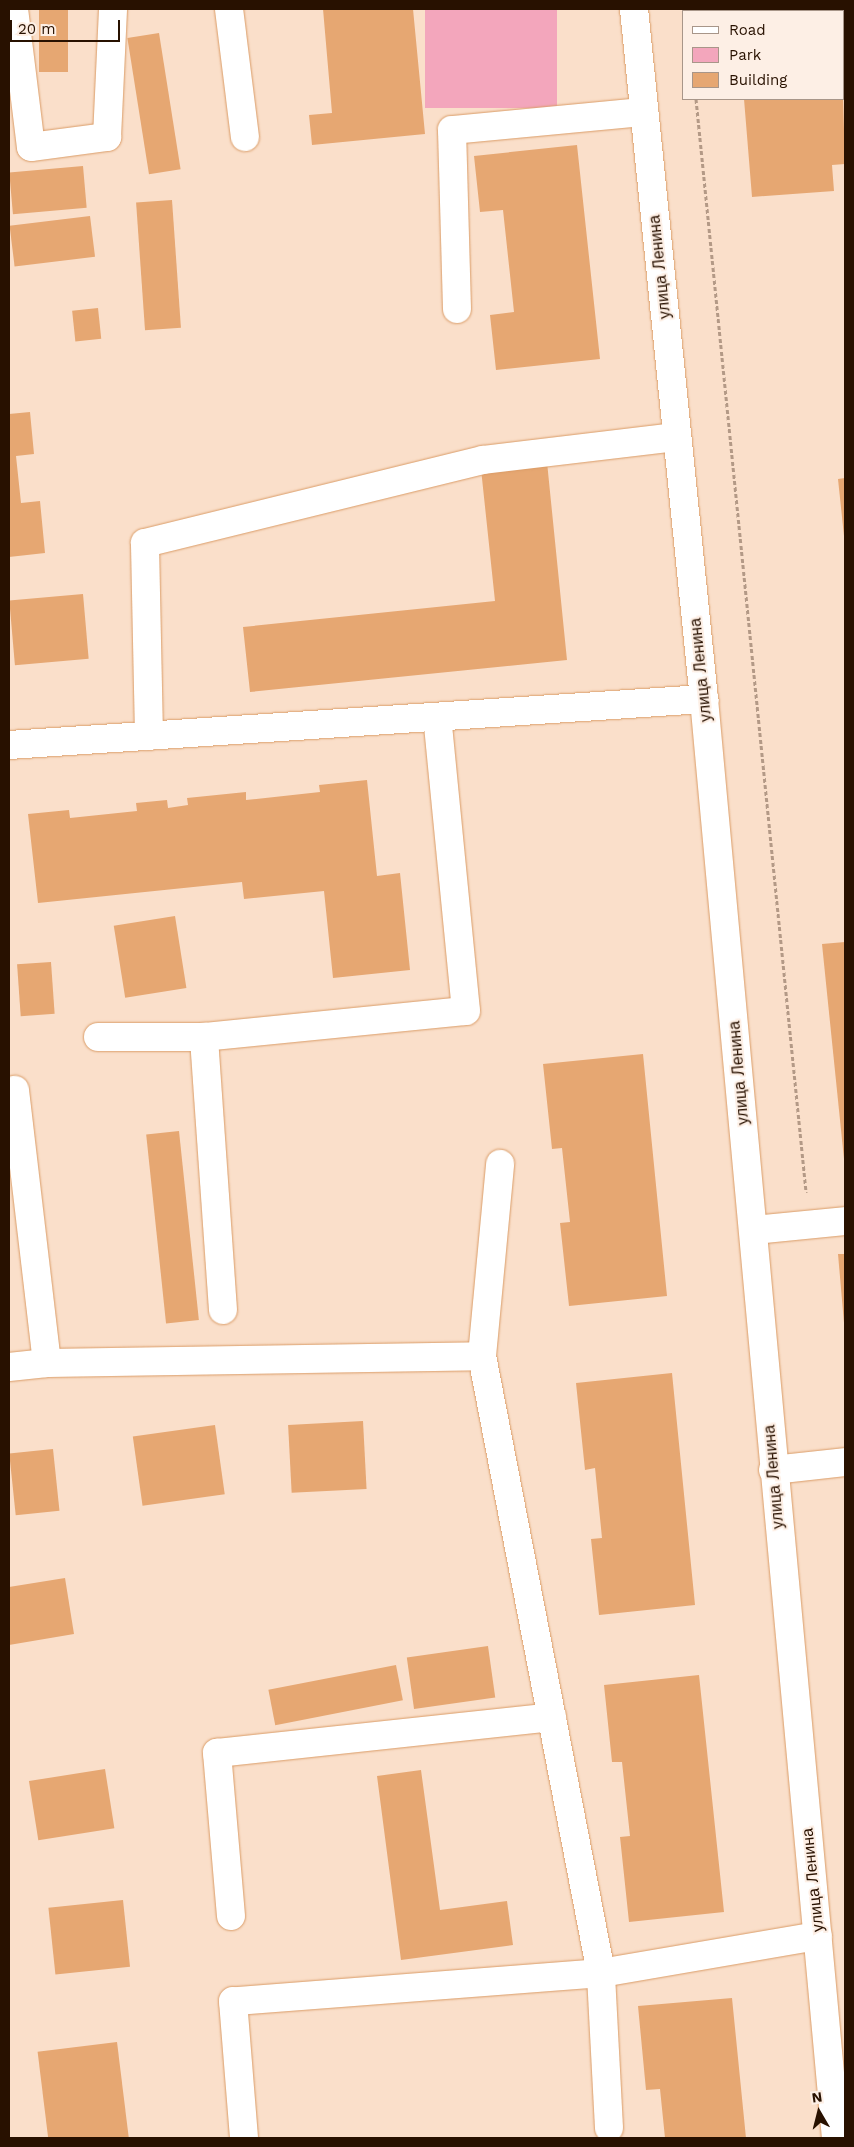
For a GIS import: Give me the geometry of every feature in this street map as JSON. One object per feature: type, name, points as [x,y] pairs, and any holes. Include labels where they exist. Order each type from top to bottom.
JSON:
[{"type":"street","points":[[14,9],[20,148],[106,138],[112,9]]},
{"type":"street","points":[[229,9],[245,137]]},
{"type":"street","name":"улица Ленина","points":[[634,9],[704,699],[754,1230],[773,1470],[836,2138]]},
{"type":"street","points":[[457,309],[452,130],[644,112]]},
{"type":"street","points":[[149,736],[145,543],[483,460],[677,437]]},
{"type":"street","points":[[9,745],[704,699]]},
{"type":"street","points":[[98,1037],[204,1037],[466,1011],[437,717]]},
{"type":"street","points":[[204,1037],[223,1310]]},
{"type":"street","points":[[15,1090],[47,1363]]},
{"type":"street","points":[[500,1164],[482,1356],[601,1972],[609,2128]]},
{"type":"street","points":[[754,1230],[845,1221]]},
{"type":"street","points":[[9,1367],[47,1363],[482,1356]]},
{"type":"street","points":[[773,1470],[845,1462]]},
{"type":"street","points":[[231,1916],[216,1753],[552,1717]]},
{"type":"street","points":[[244,2138],[233,2001],[601,1972],[818,1936]]},
{"type":"path","points":[[696,100],[809,1225]]},
{"type":"green space","points":[[425,9],[557,9],[557,108],[425,108]]},
{"type":"building","points":[[39,9],[68,9],[68,72],[39,72]]},
{"type":"building","points":[[323,9],[413,9],[425,134],[312,145],[309,115],[332,113]]},
{"type":"building","points":[[737,9],[819,9],[819,10]]},
{"type":"building","points":[[159,33],[181,169],[149,174],[127,38]]},
{"type":"building","points":[[744,100],[843,100],[845,164],[832,165],[834,191],[752,197]]},
{"type":"building","points":[[577,145],[600,359],[496,370],[490,315],[514,312],[503,210],[480,212],[474,156]]},
{"type":"building","points":[[83,166],[87,208],[13,214],[9,172]]},
{"type":"building","points":[[172,200],[181,328],[145,330],[136,203]]},
{"type":"building","points":[[90,216],[95,257],[15,267],[10,226]]},
{"type":"building","points":[[98,308],[101,339],[75,342],[72,311]]},
{"type":"building","points":[[30,412],[34,454],[16,456],[21,503],[40,501],[45,553],[9,557],[9,414]]},
{"type":"building","points":[[547,462],[567,660],[250,692],[243,627],[495,601],[481,469]]},
{"type":"building","points":[[845,478],[845,536],[844,536],[838,479]]},
{"type":"building","points":[[83,594],[89,659],[15,665],[9,600]]},
{"type":"building","points":[[367,780],[377,876],[400,873],[410,970],[333,978],[324,891],[244,899],[242,882],[38,903],[28,814],[69,810],[70,818],[137,811],[136,803],[167,800],[168,808],[188,805],[187,798],[246,792],[246,800],[320,792],[319,785]]},
{"type":"building","points":[[175,916],[186,988],[125,998],[114,926]]},
{"type":"building","points":[[845,942],[845,1159],[844,1159],[822,944]]},
{"type":"building","points":[[51,962],[55,1014],[21,1016],[17,964]]},
{"type":"building","points":[[643,1054],[667,1296],[569,1306],[560,1223],[570,1222],[562,1148],[552,1149],[543,1064]]},
{"type":"building","points":[[179,1131],[199,1320],[166,1323],[146,1134]]},
{"type":"building","points":[[838,1254],[845,1254],[845,1323],[844,1323]]},
{"type":"building","points":[[672,1373],[695,1605],[599,1615],[591,1539],[602,1538],[595,1468],[585,1470],[576,1383]]},
{"type":"building","points":[[363,1421],[367,1489],[292,1493],[288,1425]]},
{"type":"building","points":[[215,1425],[225,1494],[143,1506],[133,1437]]},
{"type":"building","points":[[53,1449],[59,1511],[16,1515],[9,1454]]},
{"type":"building","points":[[65,1578],[74,1634],[9,1645],[9,1587]]},
{"type":"building","points":[[488,1646],[495,1697],[414,1709],[407,1657]]},
{"type":"building","points":[[396,1665],[403,1700],[275,1725],[268,1690]]},
{"type":"building","points":[[699,1675],[724,1912],[629,1922],[620,1837],[630,1836],[622,1762],[612,1762],[604,1685]]},
{"type":"building","points":[[105,1769],[114,1828],[38,1840],[29,1781]]},
{"type":"building","points":[[421,1770],[440,1910],[507,1901],[513,1945],[401,1960],[377,1776]]},
{"type":"building","points":[[123,1900],[130,1967],[55,1974],[48,1908]]},
{"type":"building","points":[[732,1998],[746,2138],[665,2138],[660,2089],[646,2090],[638,2006]]},
{"type":"building","points":[[117,2042],[129,2138],[48,2138],[38,2052]]}]
